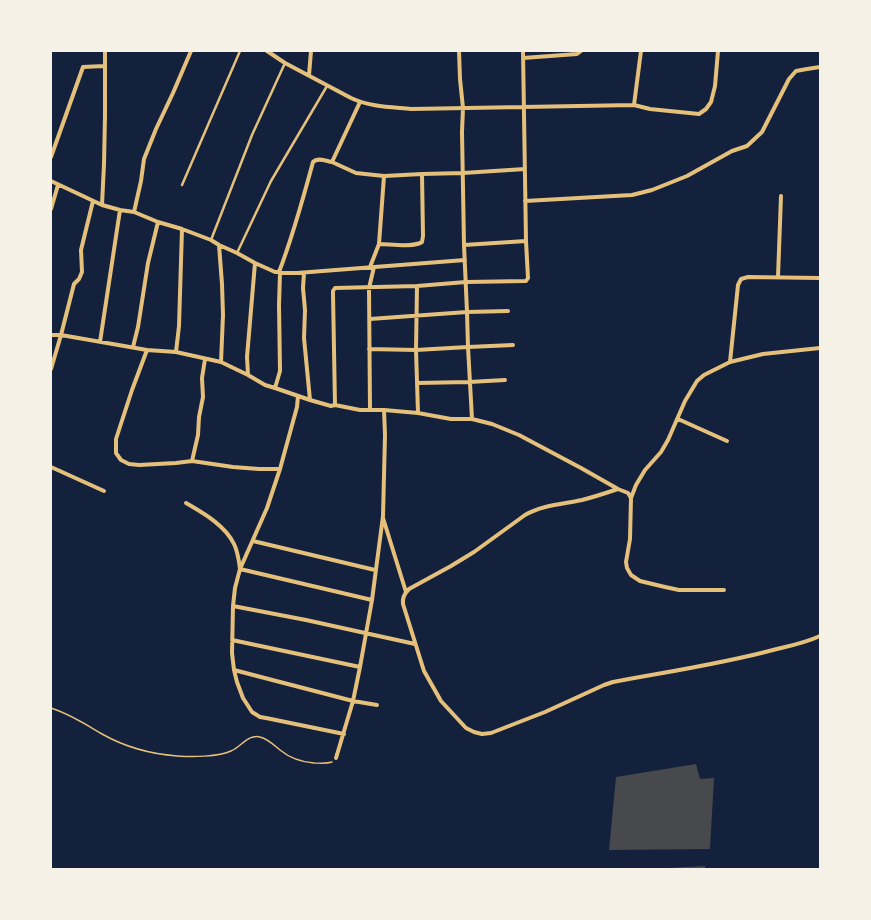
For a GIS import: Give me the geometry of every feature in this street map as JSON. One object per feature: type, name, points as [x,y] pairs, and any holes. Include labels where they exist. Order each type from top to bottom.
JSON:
[{"type":"street","points":[[102,205],[105,123],[105,51]]},
{"type":"street","points":[[134,212],[144,159],[191,51]]},
{"type":"street","points":[[267,51],[271,52],[285,63],[327,86],[360,102],[380,106],[411,109],[634,105],[650,109],[699,114],[706,109],[711,102],[715,86],[718,51]]},
{"type":"street","points":[[309,75],[311,51]]},
{"type":"street","points":[[459,51],[463,108],[464,260],[472,419]]},
{"type":"street","points":[[335,405],[333,291],[335,288],[370,288],[466,282],[526,281],[528,278],[522,51]]},
{"type":"street","points":[[523,58],[577,54],[581,51]]},
{"type":"street","points":[[634,105],[641,51]]},
{"type":"street","points":[[51,156],[82,67],[104,66]]},
{"type":"street","points":[[525,201],[632,195],[652,190],[687,176],[732,151],[747,146],[762,132],[789,79],[796,71],[820,67]]},
{"type":"street","points":[[332,162],[360,102]]},
{"type":"street","points":[[275,388],[280,371],[280,272],[315,159],[332,162],[356,173],[384,176],[525,169]]},
{"type":"street","points":[[379,244],[407,245],[420,244],[422,242],[422,174]]},
{"type":"street","points":[[370,410],[370,288],[372,267],[379,244],[384,176]]},
{"type":"street","points":[[51,181],[102,205],[134,212],[211,240],[218,245],[275,272],[304,273],[464,260]]},
{"type":"street","points":[[51,210],[58,184]]},
{"type":"street","points":[[778,277],[781,196]]},
{"type":"street","points":[[51,369],[74,284],[79,279],[82,272],[81,250],[92,201]]},
{"type":"street","points":[[100,342],[120,210]]},
{"type":"street","points":[[133,347],[138,326],[148,263],[158,222]]},
{"type":"street","points":[[176,352],[179,326],[182,229]]},
{"type":"street","points":[[464,245],[526,241]]},
{"type":"street","points":[[218,245],[222,284],[223,315],[221,362]]},
{"type":"street","points":[[248,375],[247,357],[255,263]]},
{"type":"street","points":[[304,273],[304,338],[310,400]]},
{"type":"street","points":[[730,362],[738,285],[741,279],[748,277],[820,278]]},
{"type":"street","points":[[417,286],[416,350],[418,413]]},
{"type":"street","points":[[370,319],[467,312],[508,311]]},
{"type":"street","points":[[51,335],[61,335],[147,350],[176,352],[221,362],[265,385],[331,406],[335,405],[370,410],[418,413],[451,419],[472,419],[492,424],[519,435],[628,493],[631,498]]},
{"type":"street","points":[[369,349],[416,350],[513,345]]},
{"type":"street","points":[[724,590],[679,590],[640,581],[631,575],[627,568],[626,562],[630,539],[631,498],[640,477],[661,452],[678,419],[685,401],[697,381],[704,374],[730,362],[763,354],[820,348]]},
{"type":"street","points":[[147,350],[116,439],[116,453],[121,460],[129,464],[139,465],[192,462],[233,467],[280,469]]},
{"type":"street","points":[[192,462],[198,435],[199,417],[203,397],[202,378],[205,359]]},
{"type":"street","points":[[417,383],[506,380]]},
{"type":"street","points":[[298,396],[297,407],[280,469],[267,508],[240,569],[235,588],[232,640],[234,670],[243,698],[255,714],[266,718],[344,734]]},
{"type":"street","points":[[336,758],[353,701],[372,600],[383,516],[385,435],[384,410]]},
{"type":"street","points":[[678,419],[727,441]]},
{"type":"street","points":[[51,467],[104,492]]},
{"type":"street","points":[[618,489],[599,496],[532,511],[474,552],[409,589],[403,596],[403,604],[424,671],[441,701],[466,728],[482,734],[491,734],[613,682],[758,654],[811,640],[820,636]]},
{"type":"street","points":[[186,503],[212,519],[227,534],[235,546],[240,569]]},
{"type":"street","points":[[383,516],[406,592]]},
{"type":"street","points":[[253,541],[375,570]]},
{"type":"street","points":[[240,569],[372,600]]},
{"type":"street","points":[[233,606],[306,620],[415,644]]},
{"type":"street","points":[[232,640],[360,667]]},
{"type":"street","points":[[234,670],[377,706]]},
{"type":"lane","points":[[182,185],[240,51]]},
{"type":"lane","points":[[211,240],[252,136],[285,63]]},
{"type":"lane","points":[[237,253],[271,182],[327,86]]},
{"type":"path","points":[[51,708],[69,715],[120,743],[132,748],[154,753],[178,756],[207,756],[230,752],[249,738],[260,737],[299,761],[328,763],[336,758]]},
{"type":"building","points":[[696,764],[700,779],[714,778],[710,849],[609,850],[616,777]]},
{"type":"building","points":[[705,866],[705,869],[667,869],[667,868]]}]
